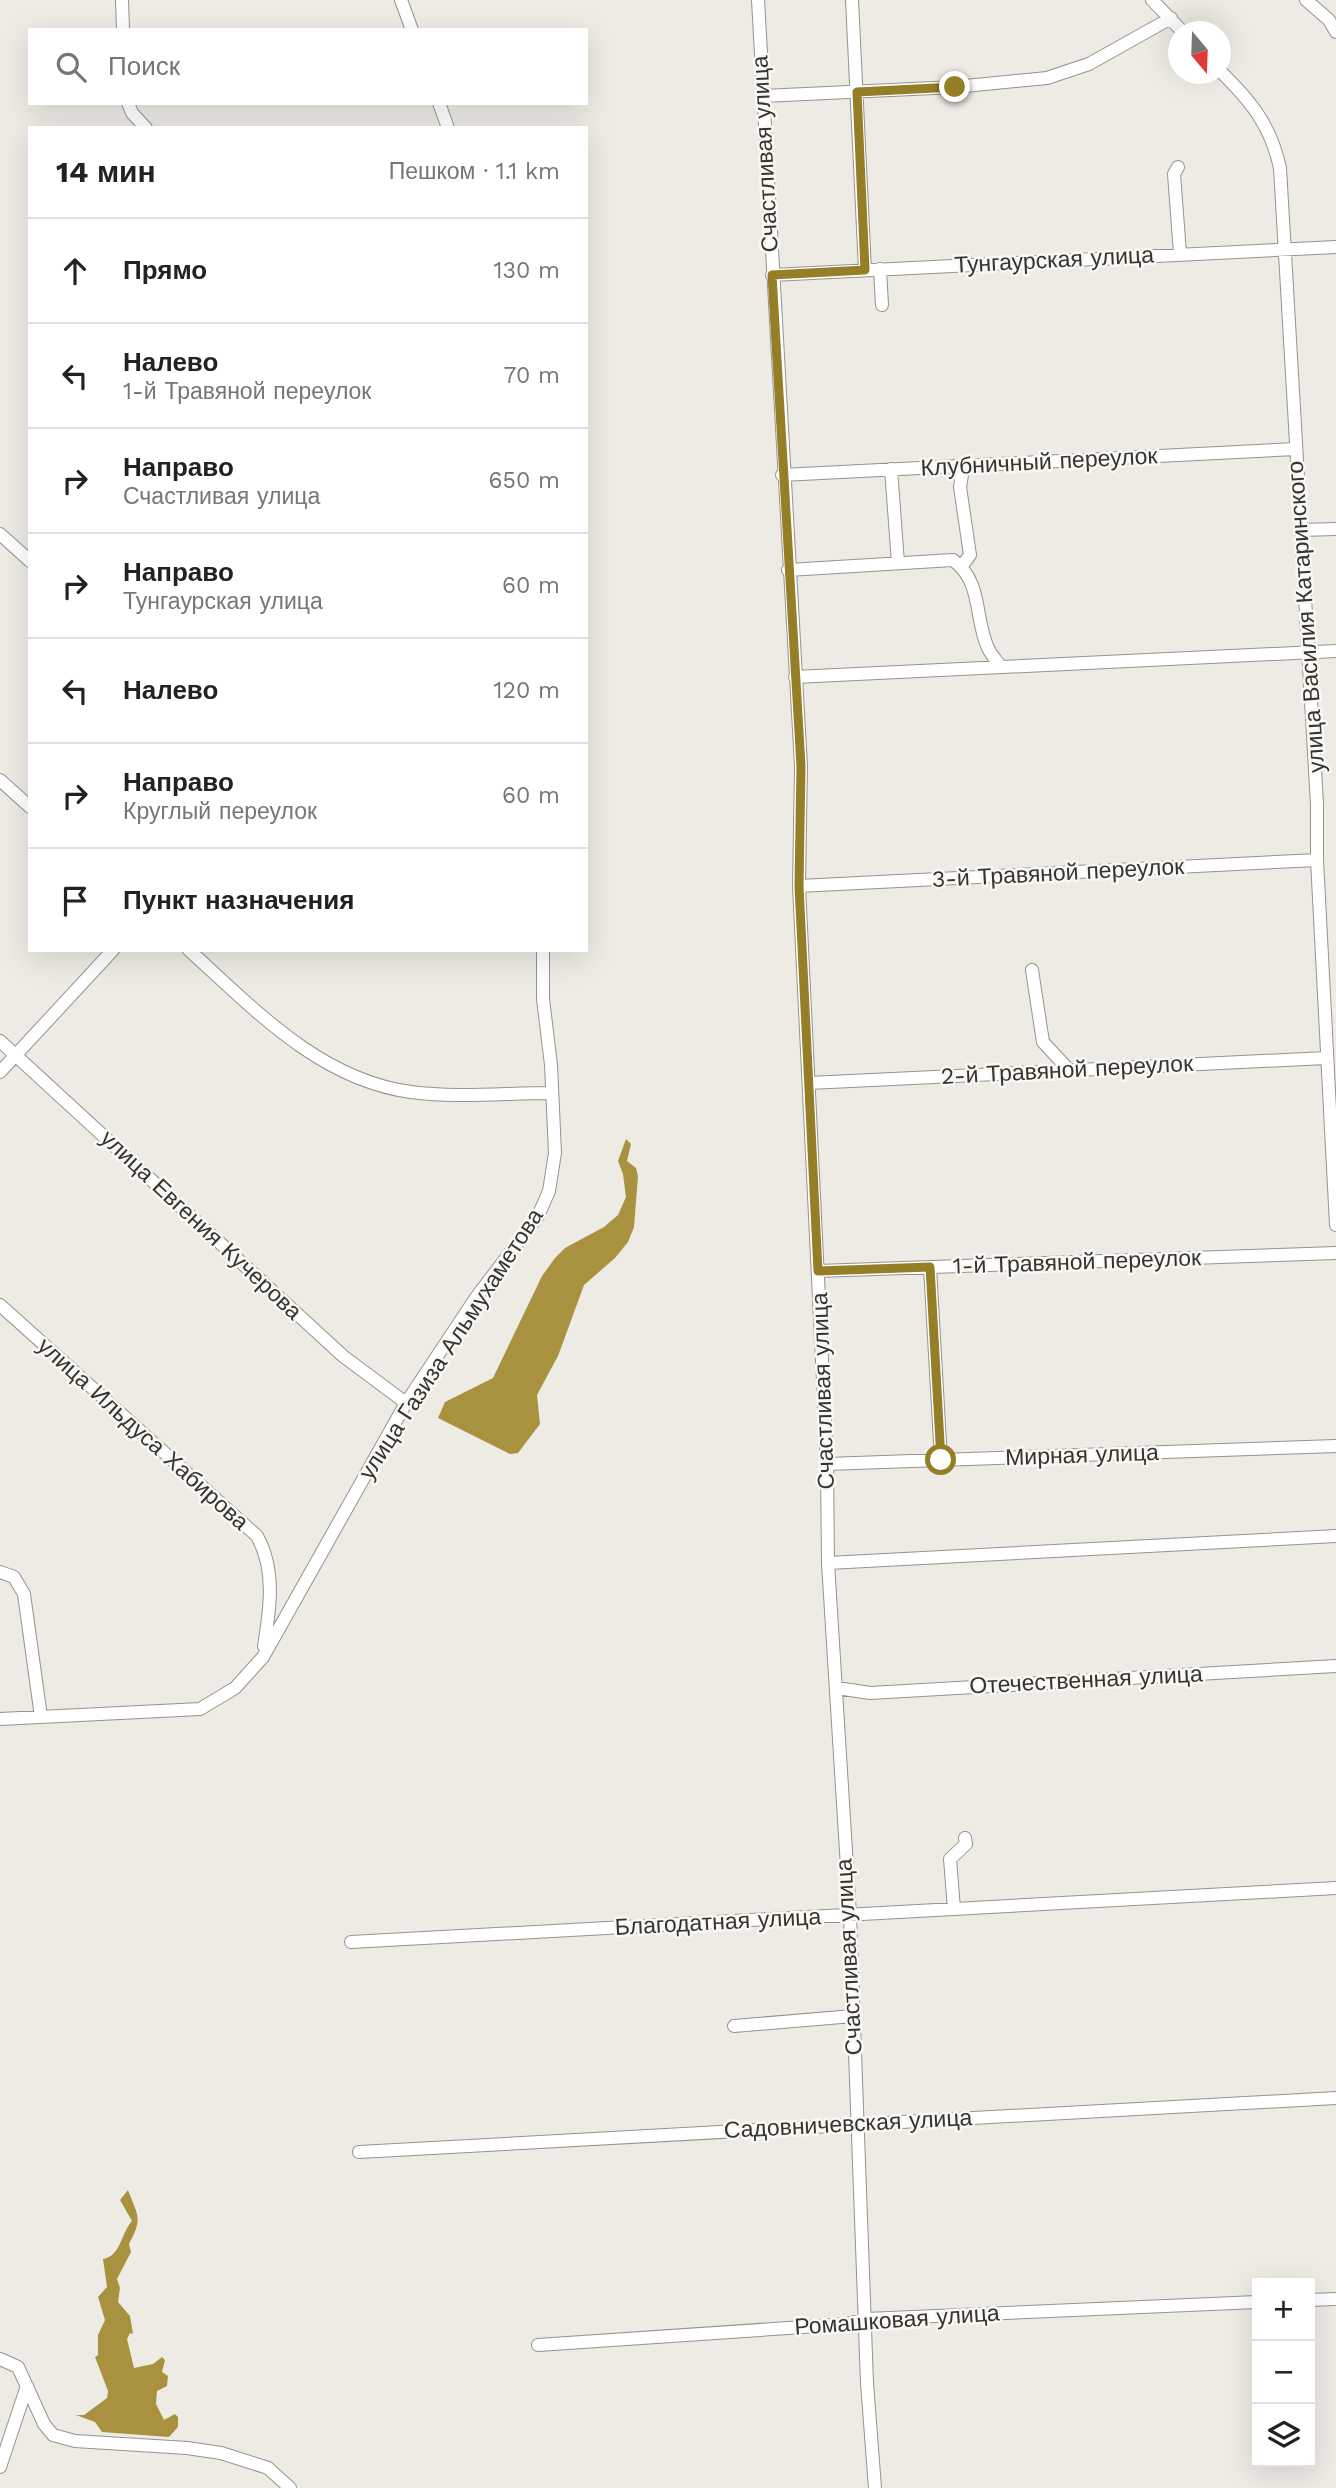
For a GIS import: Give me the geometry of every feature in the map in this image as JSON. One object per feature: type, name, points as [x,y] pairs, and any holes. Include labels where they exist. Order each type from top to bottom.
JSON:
[{"type":"street","points":[[122,0],[123,28]]},
{"type":"street","points":[[401,0],[411,28]]},
{"type":"street","name":"Счастливая улица","points":[[758,0],[782,475],[801,766],[799,886],[827,1464],[828,1563],[850,1915],[867,2383],[875,2488]]},
{"type":"street","points":[[852,0],[865,270]]},
{"type":"street","points":[[1152,0],[1174,21]]},
{"type":"street","points":[[1306,0],[1329,20],[1336,32]]},
{"type":"street","points":[[763,96],[1017,83],[1047,78],[1089,64],[1171,18]]},
{"type":"street","name":"улица Василия Катаринского","points":[[1231,82],[1251,101],[1274,142],[1280,168],[1309,652],[1326,1058],[1336,1225]]},
{"type":"street","points":[[129,105],[132,113],[144,126]]},
{"type":"street","points":[[440,105],[447,126]]},
{"type":"street","points":[[1178,167],[1174,174],[1180,253]]},
{"type":"street","name":"Тунгаурская улица","points":[[772,275],[1336,247]]},
{"type":"street","points":[[880,269],[882,305]]},
{"type":"street","name":"Клубничный переулок","points":[[782,475],[1295,449]]},
{"type":"street","points":[[961,567],[970,555],[960,487],[963,469],[969,465]]},
{"type":"street","points":[[891,469],[898,563]]},
{"type":"street","points":[[1300,530],[1336,529]]},
{"type":"street","points":[[0,534],[28,559]]},
{"type":"street","points":[[788,570],[953,560],[961,567],[975,589],[988,648],[1001,667]]},
{"type":"street","points":[[795,677],[1336,651]]},
{"type":"street","points":[[0,780],[28,805]]},
{"type":"street","name":"3-й Травяной переулок","points":[[799,886],[1317,860]]},
{"type":"street","points":[[0,1072],[111,952]]},
{"type":"street","points":[[191,952],[272,1026],[308,1053],[364,1080],[411,1092],[551,1093]]},
{"type":"street","name":"улица Газиза Альмухаметова","points":[[41,1717],[200,1709],[235,1688],[263,1657],[406,1403],[475,1299],[537,1216],[545,1199],[555,1153],[551,1065],[543,999],[543,952]]},
{"type":"street","points":[[1032,970],[1043,1042],[1069,1070]]},
{"type":"street","name":"улица Евгения Кучерова","points":[[0,1041],[343,1356],[406,1403]]},
{"type":"street","name":"2-й Травяной переулок","points":[[809,1083],[1326,1058]]},
{"type":"street","name":"1-й Травяной переулок","points":[[818,1271],[1336,1253]]},
{"type":"street","points":[[930,1267],[941,1460]]},
{"type":"street","name":"улица Ильдуса Хабирова","points":[[0,1305],[257,1536],[268,1561],[270,1587],[263,1657]]},
{"type":"street","name":"Мирная улица","points":[[827,1464],[1336,1446]]},
{"type":"street","points":[[828,1563],[1336,1536]]},
{"type":"street","points":[[0,1572],[13,1577],[23,1594],[41,1717],[0,1719]]},
{"type":"street","name":"Отечественная улица","points":[[837,1688],[870,1693],[1336,1666]]},
{"type":"street","points":[[954,1909],[950,1858],[966,1844],[965,1838]]},
{"type":"street","name":"Благодатная улица","points":[[351,1942],[1336,1888]]},
{"type":"street","points":[[734,2026],[853,2016]]},
{"type":"street","name":"Садовничевская улица","points":[[359,2152],[1336,2098]]},
{"type":"street","points":[[1315,2300],[1336,2298]]},
{"type":"street","name":"Ромашковая улица","points":[[538,2345],[847,2324],[866,2319],[1252,2302]]},
{"type":"street","points":[[0,2359],[18,2367],[44,2424],[53,2435],[75,2441],[187,2448],[220,2453],[268,2468],[290,2488]]},
{"type":"street","points":[[0,2467],[27,2386]]},
{"type":"shaded area","points":[[626,1139],[631,1144],[627,1161],[636,1168],[638,1176],[634,1227],[628,1242],[615,1258],[584,1285],[558,1356],[537,1395],[540,1424],[518,1453],[510,1454],[438,1418],[445,1402],[493,1378],[542,1276],[555,1258],[565,1248],[604,1227],[618,1215],[626,1197],[618,1161]]},
{"type":"shaded area","points":[[128,2190],[138,2217],[129,2244],[131,2252],[117,2279],[120,2288],[118,2302],[130,2316],[133,2334],[130,2333],[127,2339],[134,2368],[153,2364],[162,2357],[165,2360],[162,2372],[168,2376],[167,2386],[157,2391],[156,2404],[164,2420],[175,2414],[178,2417],[178,2427],[169,2437],[102,2432],[95,2422],[76,2415],[84,2415],[107,2398],[108,2391],[95,2357],[98,2355],[98,2335],[105,2320],[98,2297],[107,2287],[103,2259],[114,2253],[132,2221],[120,2200]]},
{"type":"route","points":[[941,1460],[930,1267],[818,1271],[799,886],[801,766],[772,275],[865,270],[857,92],[955,87]]}]
